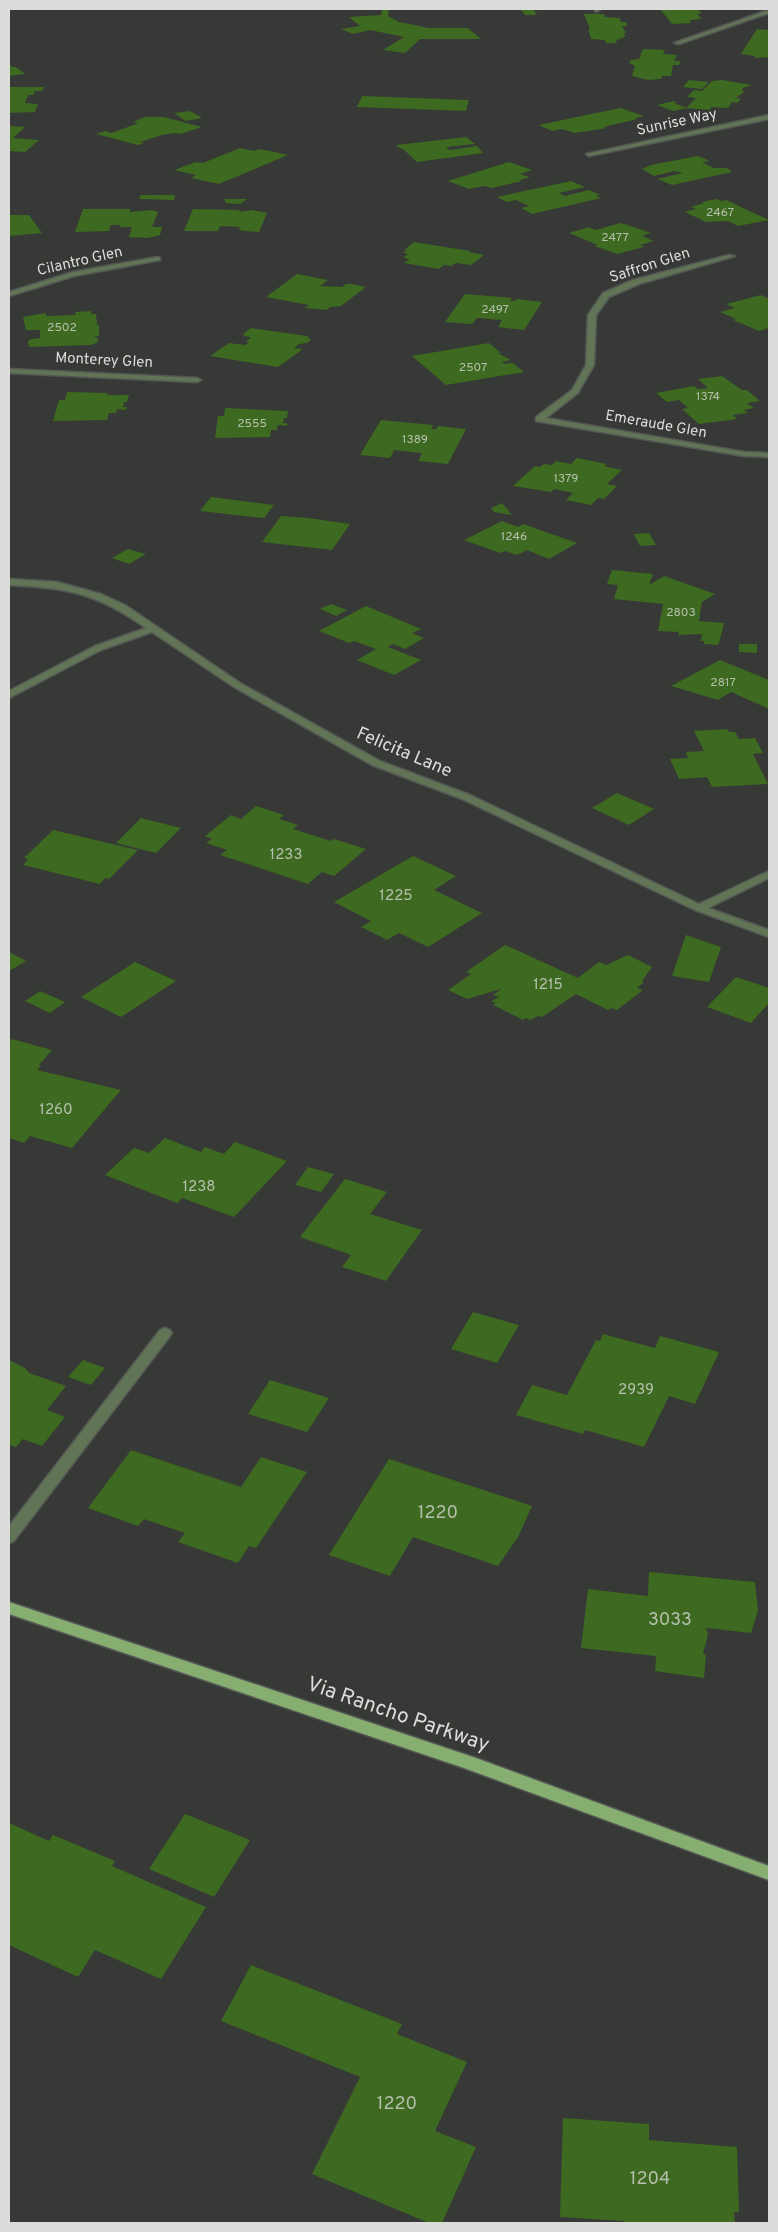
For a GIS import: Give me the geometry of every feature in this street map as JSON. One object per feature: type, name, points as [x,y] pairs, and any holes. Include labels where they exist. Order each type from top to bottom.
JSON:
[{"type":"main road","name":"Via Rancho Parkway","points":[[9,1608],[470,1763],[769,1873]]},
{"type":"street","points":[[751,9],[769,12]]},
{"type":"street","points":[[677,43],[769,12]]},
{"type":"street","name":"Sunrise Way","points":[[589,154],[769,117]]},
{"type":"street","name":"Saffron Glen","points":[[539,419],[575,391],[590,364],[592,314],[606,295],[636,282],[730,256]]},
{"type":"street","name":"Cilantro Glen","points":[[9,294],[73,274],[158,259]]},
{"type":"street","name":"Monterey Glen","points":[[9,371],[197,380]]},
{"type":"street","name":"Emeraude Glen","points":[[539,419],[744,454],[769,455]]},
{"type":"street","name":"Felicita Lane","points":[[9,582],[57,585],[98,596],[122,607],[237,685],[376,763],[466,796],[699,908],[769,934]]},
{"type":"street","points":[[9,695],[98,648],[154,628]]},
{"type":"street","points":[[699,908],[769,874]]},
{"type":"street","points":[[9,1537],[165,1333]]},
{"type":"building","points":[[382,9],[389,9],[388,16],[399,22],[429,28],[468,28],[481,39],[420,39],[405,53],[383,50],[404,37],[370,30],[353,34],[341,29],[360,26],[349,17],[381,15]]},
{"type":"building","points":[[533,9],[537,15],[525,15],[521,10]]},
{"type":"building","points":[[660,9],[698,10],[702,13],[697,14],[702,19],[689,20],[691,23],[672,24]]},
{"type":"building","points":[[584,14],[604,14],[605,17],[620,18],[621,22],[626,22],[627,26],[622,26],[626,33],[624,33],[625,37],[616,40],[617,43],[606,43],[605,40],[591,39],[588,29],[590,29]]},
{"type":"building","points":[[757,29],[769,30],[769,57],[754,58],[755,56],[741,54]]},
{"type":"building","points":[[643,49],[665,50],[663,54],[677,55],[674,61],[681,61],[679,65],[673,65],[671,76],[662,76],[661,79],[648,80],[632,76],[635,66],[629,63],[631,60],[639,59]]},
{"type":"building","points":[[9,64],[12,67],[16,67],[25,74],[9,76]]},
{"type":"building","points":[[689,80],[709,82],[702,89],[683,87]]},
{"type":"building","points":[[722,80],[752,85],[743,88],[742,91],[745,91],[736,98],[741,99],[737,103],[732,102],[728,108],[712,107],[709,110],[686,108],[696,98],[687,97],[694,90],[702,91],[712,81]]},
{"type":"building","points":[[9,87],[44,87],[42,91],[35,91],[33,95],[28,95],[25,103],[38,104],[35,112],[9,113]]},
{"type":"building","points":[[362,96],[469,100],[466,111],[357,107]]},
{"type":"building","points":[[674,101],[677,103],[674,103],[687,108],[673,111],[657,105]]},
{"type":"building","points":[[620,108],[644,116],[603,127],[607,128],[575,133],[562,129],[552,131],[539,125]]},
{"type":"building","points":[[190,111],[202,118],[186,121],[174,113]]},
{"type":"building","points":[[145,117],[164,117],[202,127],[180,134],[162,135],[140,142],[144,143],[138,145],[96,134],[105,131],[111,133],[139,123],[133,122]]},
{"type":"building","points":[[9,126],[25,127],[13,138],[39,140],[25,152],[9,151]]},
{"type":"building","points":[[466,137],[475,144],[446,147],[450,150],[477,146],[483,153],[417,162],[403,149],[397,147],[397,145]]},
{"type":"building","points":[[240,148],[254,151],[260,149],[288,155],[219,184],[191,178],[196,175],[174,170],[196,162],[203,163]]},
{"type":"building","points":[[698,156],[710,161],[702,162],[714,168],[727,168],[732,172],[672,185],[657,179],[683,173],[674,171],[654,176],[642,169],[651,165]]},
{"type":"building","points":[[509,162],[532,170],[520,174],[530,177],[519,180],[522,181],[492,188],[484,186],[469,189],[448,181]]},
{"type":"building","points":[[571,181],[585,187],[559,193],[565,196],[589,190],[600,195],[596,196],[601,198],[532,214],[521,208],[529,206],[516,200],[507,202],[497,197]]},
{"type":"building","points":[[141,195],[175,195],[174,200],[139,199]]},
{"type":"building","points":[[224,199],[247,199],[240,204],[226,203]]},
{"type":"building","points":[[716,199],[726,200],[769,220],[738,226],[728,221],[706,222],[685,212],[696,209],[691,207],[704,203],[702,202]]},
{"type":"building","points":[[83,209],[130,209],[130,212],[152,210],[158,212],[152,227],[162,227],[160,235],[148,238],[129,237],[132,227],[120,227],[120,225],[111,225],[109,231],[75,232]]},
{"type":"building","points":[[193,209],[240,210],[239,212],[253,210],[267,213],[259,232],[239,230],[240,227],[220,226],[218,231],[184,231]]},
{"type":"building","points":[[9,215],[29,215],[42,233],[9,236]]},
{"type":"building","points":[[621,223],[651,233],[642,236],[654,241],[640,245],[644,247],[617,254],[594,246],[598,245],[569,233],[589,227],[595,230]]},
{"type":"building","points":[[414,242],[484,255],[471,265],[456,263],[451,266],[444,265],[439,269],[404,263],[410,259],[403,258],[408,254],[403,253],[407,250],[404,250]]},
{"type":"building","points":[[297,274],[328,280],[320,286],[342,287],[346,284],[352,284],[366,287],[341,306],[330,307],[327,310],[304,308],[309,305],[266,297]]},
{"type":"building","points":[[465,294],[512,298],[510,301],[517,299],[542,302],[524,330],[498,327],[502,320],[477,318],[472,324],[445,322]]},
{"type":"building","points":[[761,295],[769,299],[769,328],[759,331],[720,312],[735,308],[726,304]]},
{"type":"building","points":[[91,311],[91,314],[96,314],[97,325],[99,325],[99,336],[94,337],[98,338],[98,342],[91,345],[29,347],[28,341],[40,338],[40,330],[26,330],[23,317],[46,313],[46,316],[76,315],[75,312]]},
{"type":"building","points":[[251,328],[307,336],[311,340],[294,348],[303,349],[278,367],[210,356],[229,343],[245,345],[251,337],[243,336],[245,334],[243,334]]},
{"type":"building","points":[[489,343],[501,353],[498,353],[511,360],[502,362],[504,364],[513,363],[524,372],[446,385],[412,356]]},
{"type":"building","points":[[722,376],[742,390],[747,390],[760,401],[747,403],[754,408],[744,410],[748,413],[733,415],[737,419],[699,424],[682,409],[688,408],[679,400],[667,402],[656,393],[694,386],[698,389],[708,388],[698,379]]},
{"type":"building","points":[[67,392],[129,395],[127,402],[121,403],[124,403],[123,407],[127,407],[126,410],[117,409],[116,413],[109,413],[107,420],[53,421],[59,400],[65,400]]},
{"type":"building","points":[[225,408],[288,411],[287,418],[281,419],[284,419],[283,423],[287,423],[287,426],[278,425],[277,430],[271,430],[270,437],[215,438],[218,416],[224,416]]},
{"type":"building","points":[[381,420],[433,425],[431,429],[436,429],[438,426],[466,429],[448,464],[418,461],[422,453],[394,450],[390,458],[360,455]]},
{"type":"building","points":[[577,458],[607,464],[604,466],[622,470],[607,484],[617,486],[604,499],[598,498],[591,505],[566,500],[573,493],[555,489],[551,492],[513,486],[535,466],[552,465],[556,461],[571,464]]},
{"type":"building","points":[[211,497],[274,505],[264,518],[200,511]]},
{"type":"building","points":[[502,503],[512,515],[494,512],[491,508]]},
{"type":"building","points":[[281,516],[350,524],[332,550],[262,542]]},
{"type":"building","points":[[502,521],[518,527],[523,524],[577,543],[549,559],[527,550],[517,555],[505,551],[500,553],[464,540]]},
{"type":"building","points":[[649,533],[656,545],[640,546],[634,534]]},
{"type":"building","points":[[128,549],[146,554],[129,564],[112,558]]},
{"type":"building","points":[[612,570],[653,574],[649,585],[664,576],[715,594],[702,602],[699,621],[724,623],[719,643],[717,645],[704,644],[704,641],[701,641],[702,634],[678,635],[679,632],[658,631],[663,604],[614,599],[618,585],[607,584]]},
{"type":"building","points":[[331,604],[347,610],[336,616],[320,609]]},
{"type":"building","points":[[366,606],[421,629],[412,633],[424,638],[405,649],[393,644],[388,647],[421,660],[394,675],[357,660],[376,649],[354,641],[349,643],[319,631]]},
{"type":"building","points":[[739,644],[757,644],[757,653],[739,652]]},
{"type":"building","points":[[720,660],[769,680],[769,709],[731,692],[718,700],[671,686]]},
{"type":"building","points":[[727,729],[729,732],[735,732],[739,739],[755,738],[763,753],[753,754],[768,784],[712,787],[707,777],[679,779],[670,759],[688,758],[686,752],[704,751],[694,731]]},
{"type":"building","points":[[617,793],[654,809],[629,825],[592,808]]},
{"type":"building","points":[[256,806],[284,815],[279,819],[298,825],[293,829],[331,841],[334,839],[366,849],[334,876],[322,872],[308,884],[220,855],[227,850],[206,843],[212,839],[205,836],[231,815],[241,819]]},
{"type":"building","points":[[141,818],[181,828],[156,853],[116,843]]},
{"type":"building","points":[[53,830],[138,850],[109,879],[105,878],[100,884],[23,865],[28,859],[24,858]]},
{"type":"building","points":[[413,856],[456,876],[434,890],[482,913],[428,947],[399,933],[387,940],[361,927],[371,921],[334,902]]},
{"type":"building","points":[[686,935],[721,947],[709,982],[672,976]]},
{"type":"building","points":[[505,945],[578,978],[599,962],[606,965],[628,955],[652,967],[642,981],[644,982],[637,988],[643,990],[617,1010],[611,1008],[608,1010],[576,994],[542,1017],[538,1016],[530,1020],[526,1018],[523,1020],[493,1005],[496,1003],[491,1001],[499,997],[493,995],[501,989],[467,999],[448,990],[471,974],[466,972]]},
{"type":"building","points":[[9,952],[26,961],[9,971]]},
{"type":"building","points":[[135,962],[176,981],[121,1017],[81,997]]},
{"type":"building","points":[[736,977],[769,988],[769,1003],[751,1023],[707,1007]]},
{"type":"building","points":[[40,991],[65,1002],[50,1013],[25,1001]]},
{"type":"building","points":[[12,1039],[52,1050],[37,1070],[121,1090],[72,1148],[30,1136],[24,1143],[9,1138],[9,1043]]},
{"type":"building","points":[[165,1138],[201,1152],[205,1147],[224,1154],[235,1142],[287,1161],[234,1217],[182,1198],[177,1203],[105,1175],[134,1148],[149,1153]]},
{"type":"building","points":[[308,1167],[334,1174],[321,1192],[295,1185]]},
{"type":"building","points":[[345,1179],[387,1192],[370,1214],[422,1230],[386,1281],[342,1267],[351,1255],[300,1237]]},
{"type":"building","points":[[473,1312],[519,1325],[497,1363],[451,1349]]},
{"type":"building","points":[[603,1334],[655,1348],[660,1336],[719,1352],[695,1404],[669,1396],[644,1447],[585,1430],[583,1434],[516,1415],[532,1385],[567,1395],[596,1340],[600,1341]]},
{"type":"building","points":[[9,1360],[25,1368],[29,1373],[66,1386],[47,1410],[65,1417],[42,1446],[23,1439],[16,1447],[9,1445]]},
{"type":"building","points":[[83,1360],[105,1368],[91,1385],[68,1377]]},
{"type":"building","points":[[270,1380],[329,1398],[307,1432],[248,1414]]},
{"type":"building","points":[[131,1450],[241,1487],[261,1457],[307,1472],[256,1548],[249,1546],[238,1563],[178,1542],[185,1533],[144,1519],[138,1526],[88,1508]]},
{"type":"building","points":[[389,1459],[532,1506],[518,1537],[498,1566],[413,1537],[390,1576],[329,1555]]},
{"type":"building","points":[[649,1572],[755,1582],[758,1611],[751,1633],[706,1628],[708,1634],[703,1654],[706,1655],[704,1678],[655,1671],[656,1656],[581,1648],[588,1589],[648,1596]]},
{"type":"building","points":[[185,1814],[250,1840],[214,1897],[149,1869]]},
{"type":"building","points":[[9,1823],[49,1841],[53,1835],[115,1861],[112,1866],[206,1907],[161,1979],[95,1950],[78,1977],[9,1945]]},
{"type":"building","points":[[251,1965],[402,2024],[397,2034],[467,2062],[435,2131],[476,2147],[442,2223],[429,2223],[312,2174],[360,2077],[221,2021]]},
{"type":"building","points":[[563,2118],[649,2124],[649,2140],[737,2147],[739,2212],[734,2212],[735,2223],[624,2223],[624,2221],[560,2217]]}]
